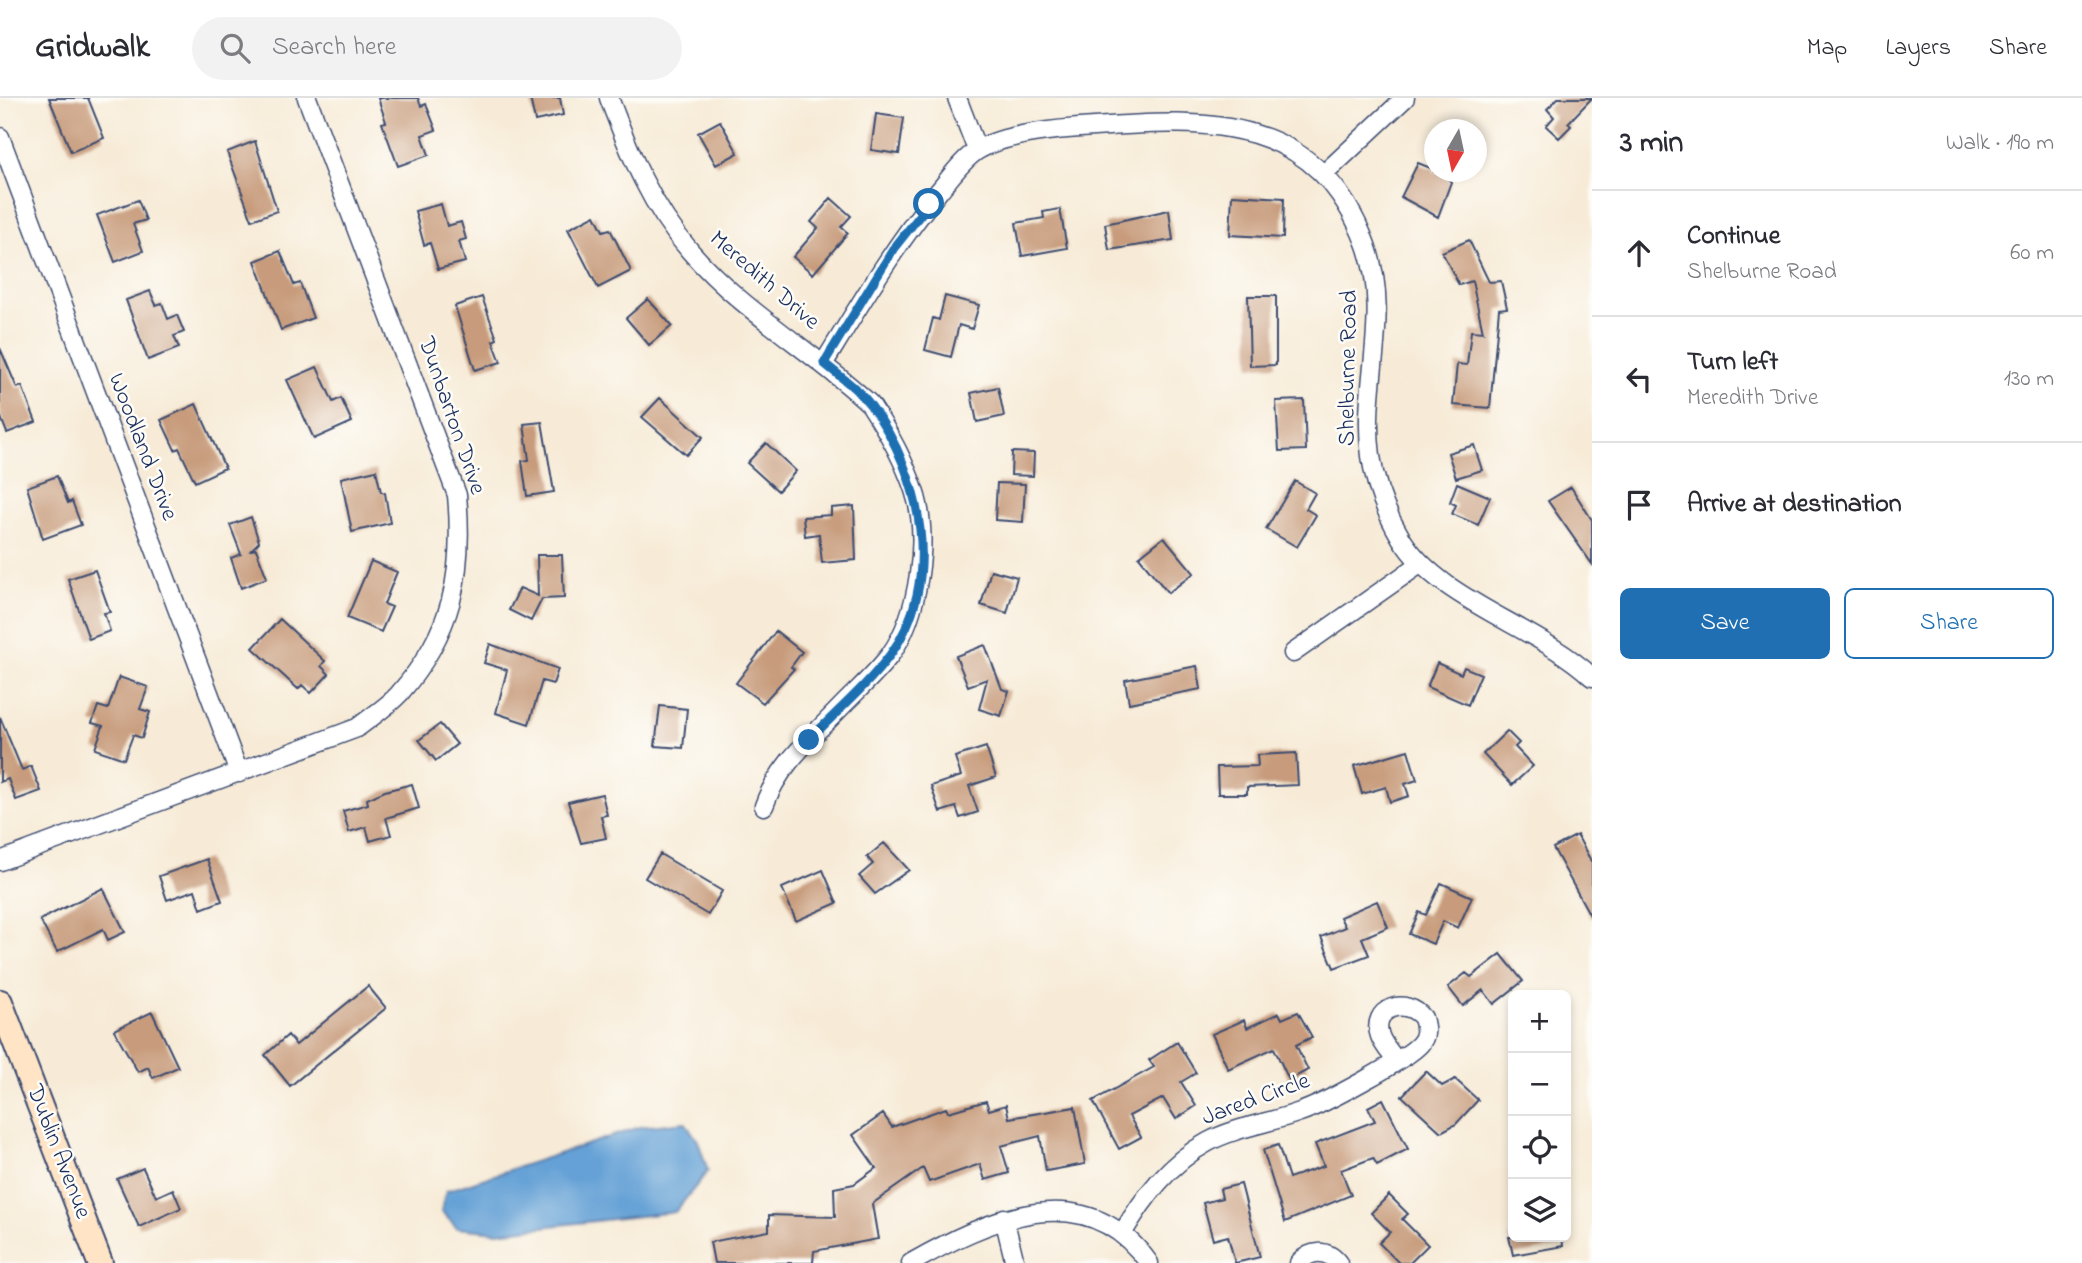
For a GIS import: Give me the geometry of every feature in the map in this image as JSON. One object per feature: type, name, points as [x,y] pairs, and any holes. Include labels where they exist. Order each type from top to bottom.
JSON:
[{"type":"street","name":"Dunbarton Drive","points":[[0,861],[357,728],[398,695],[432,648],[454,593],[461,545],[457,495],[307,98]]},
{"type":"street","name":"Meredith Drive","points":[[609,98],[638,173],[670,226],[692,253],[750,306],[824,363],[870,404],[886,428],[915,491],[920,525],[916,593],[904,629],[890,655],[787,763],[772,785],[764,806]]},
{"type":"street","points":[[957,98],[977,150]]},
{"type":"street","points":[[1324,174],[1405,98]]},
{"type":"street","name":"Shelburne Road","points":[[824,363],[894,248],[950,178],[977,150],[1011,139],[1077,128],[1202,122],[1235,128],[1262,137],[1299,155],[1324,174],[1359,226],[1375,274],[1379,301],[1369,424],[1370,454],[1376,484],[1388,512],[1420,564],[1465,596],[1541,637],[1592,677]]},
{"type":"street","name":"Woodland Drive","points":[[0,137],[239,773]]},
{"type":"street","points":[[1293,653],[1420,564]]},
{"type":"street","name":"Dublin Avenue","points":[[0,1002],[100,1263]]},
{"type":"street","name":"Jared Circle","points":[[1122,1234],[1150,1190],[1187,1155],[1210,1141],[1304,1111],[1396,1060]]},
{"type":"street","points":[[911,1263],[957,1237],[1004,1218],[1033,1212],[1065,1213],[1101,1223],[1122,1234],[1149,1263]]},
{"type":"street","points":[[1004,1218],[1015,1263]]},
{"type":"street","points":[[1299,1263],[1306,1256],[1320,1252],[1338,1263]]},
{"type":"water","points":[[685,1122],[698,1141],[708,1171],[675,1212],[497,1232],[457,1228],[441,1211],[446,1191],[640,1127]]},
{"type":"building","points":[[49,98],[88,98],[104,138],[71,152]]},
{"type":"building","points":[[378,98],[418,98],[421,106],[426,104],[436,130],[422,135],[429,155],[398,166],[382,123],[386,122]]},
{"type":"building","points":[[530,98],[560,98],[563,115],[535,121]]},
{"type":"building","points":[[1558,98],[1592,98],[1568,123],[1571,126],[1559,138],[1546,126],[1554,117],[1547,109]]},
{"type":"building","points":[[876,114],[904,118],[899,154],[871,150]]},
{"type":"building","points":[[720,121],[738,153],[716,165],[698,133]]},
{"type":"building","points":[[255,141],[277,211],[252,220],[227,152]]},
{"type":"building","points":[[1418,163],[1424,165],[1424,182],[1451,182],[1438,217],[1401,197]]},
{"type":"building","points":[[1232,195],[1284,198],[1283,238],[1230,235]]},
{"type":"building","points":[[831,198],[851,216],[841,227],[848,233],[813,274],[793,257],[818,228],[811,222]]},
{"type":"building","points":[[138,200],[146,220],[133,224],[143,251],[115,262],[97,215]]},
{"type":"building","points":[[441,204],[447,226],[461,222],[466,239],[459,241],[465,262],[438,269],[430,243],[424,245],[415,211]]},
{"type":"building","points":[[1060,209],[1067,248],[1022,256],[1016,223],[1044,218],[1043,212]]},
{"type":"building","points":[[1169,210],[1173,240],[1109,250],[1105,224]]},
{"type":"building","points":[[595,215],[603,231],[610,229],[631,271],[598,288],[568,229]]},
{"type":"building","points":[[1469,240],[1489,282],[1501,281],[1507,308],[1499,309],[1490,408],[1453,405],[1457,364],[1467,365],[1471,331],[1483,332],[1472,281],[1459,285],[1442,252]]},
{"type":"building","points":[[280,251],[294,285],[300,283],[313,318],[281,330],[255,261]]},
{"type":"building","points":[[150,291],[156,305],[162,303],[168,319],[177,315],[184,332],[174,336],[179,348],[148,360],[126,300]]},
{"type":"building","points":[[945,296],[979,305],[972,329],[959,325],[951,357],[925,350],[933,318],[939,320]]},
{"type":"building","points":[[1248,296],[1276,296],[1276,365],[1250,366]]},
{"type":"building","points":[[482,297],[497,339],[493,341],[501,362],[475,370],[455,306]]},
{"type":"building","points":[[648,299],[672,326],[649,345],[626,318]]},
{"type":"building","points":[[0,348],[17,388],[22,386],[36,422],[7,433],[0,415]]},
{"type":"building","points":[[317,367],[333,402],[341,398],[352,422],[314,439],[287,380]]},
{"type":"building","points":[[998,387],[1004,416],[977,422],[971,393]]},
{"type":"building","points":[[660,398],[703,437],[686,455],[642,417]]},
{"type":"building","points":[[1304,400],[1306,450],[1279,451],[1276,401]]},
{"type":"building","points":[[196,404],[225,468],[195,482],[179,448],[175,450],[161,420]]},
{"type":"building","points":[[542,422],[554,492],[527,496],[522,461],[529,460],[524,424]]},
{"type":"building","points":[[766,443],[796,471],[778,491],[747,463]]},
{"type":"building","points":[[1474,445],[1482,470],[1456,478],[1448,453]]},
{"type":"building","points":[[1012,452],[1034,453],[1033,476],[1011,475]]},
{"type":"building","points":[[376,470],[381,492],[385,493],[390,523],[352,532],[341,478]]},
{"type":"building","points":[[57,476],[68,503],[72,501],[81,525],[43,539],[27,487]]},
{"type":"building","points":[[1295,481],[1315,493],[1306,509],[1316,515],[1297,547],[1266,529]]},
{"type":"building","points":[[997,483],[1025,484],[1023,522],[995,520]]},
{"type":"building","points":[[1457,483],[1490,497],[1478,525],[1452,514],[1456,505],[1450,502]]},
{"type":"building","points":[[1571,487],[1592,520],[1592,564],[1548,501]]},
{"type":"building","points":[[854,506],[856,560],[822,563],[819,534],[805,536],[803,517],[831,515],[831,508]]},
{"type":"building","points":[[251,517],[259,542],[251,550],[256,549],[267,578],[241,588],[231,558],[241,554],[230,525]]},
{"type":"building","points":[[1164,537],[1194,573],[1168,593],[1139,557]]},
{"type":"building","points":[[537,555],[562,555],[564,598],[542,599],[531,621],[509,610],[520,588],[538,596]]},
{"type":"building","points":[[371,561],[397,572],[384,604],[392,607],[381,632],[347,618]]},
{"type":"building","points":[[95,570],[110,612],[104,613],[110,631],[89,639],[68,579]]},
{"type":"building","points":[[991,570],[1017,577],[1007,613],[981,605]]},
{"type":"building","points":[[280,619],[325,661],[321,666],[329,674],[311,693],[302,685],[298,689],[253,648]]},
{"type":"building","points":[[776,631],[802,652],[791,667],[794,669],[763,703],[736,683]]},
{"type":"building","points":[[490,644],[558,669],[553,684],[542,681],[529,724],[496,713],[507,670],[484,663]]},
{"type":"building","points":[[985,645],[1002,689],[1009,691],[1001,716],[979,709],[987,679],[968,686],[956,656]]},
{"type":"building","points":[[1437,663],[1461,674],[1464,667],[1481,674],[1468,705],[1427,687]]},
{"type":"building","points":[[1197,666],[1201,689],[1129,703],[1125,680]]},
{"type":"building","points":[[119,677],[148,687],[140,709],[150,712],[142,738],[133,735],[124,759],[95,749],[103,726],[92,723],[98,706],[108,709]]},
{"type":"building","points":[[660,706],[687,709],[683,748],[655,746]]},
{"type":"building","points":[[0,717],[22,770],[31,766],[41,791],[16,800],[8,779],[0,782]]},
{"type":"building","points":[[440,724],[457,744],[436,761],[419,740]]},
{"type":"building","points":[[1507,731],[1519,743],[1515,747],[1533,766],[1512,785],[1483,754]]},
{"type":"building","points":[[986,747],[996,777],[969,786],[978,812],[960,818],[956,807],[940,812],[931,786],[961,776],[955,757]]},
{"type":"building","points":[[1408,750],[1417,780],[1405,784],[1409,796],[1390,802],[1386,787],[1362,794],[1354,766]]},
{"type":"building","points":[[1296,753],[1298,785],[1247,787],[1247,794],[1218,794],[1217,767],[1258,766],[1257,755]]},
{"type":"building","points":[[412,784],[419,808],[386,818],[391,835],[370,841],[366,827],[349,832],[343,811],[368,804],[367,799],[385,791]]},
{"type":"building","points":[[602,794],[607,815],[601,816],[606,838],[581,843],[568,802]]},
{"type":"building","points":[[1577,835],[1592,863],[1592,919],[1553,848]]},
{"type":"building","points":[[884,843],[909,870],[875,894],[859,876],[873,864],[867,857]]},
{"type":"building","points":[[660,854],[722,891],[708,915],[645,878]]},
{"type":"building","points":[[207,859],[222,901],[201,909],[195,890],[167,900],[159,876]]},
{"type":"building","points":[[823,870],[837,903],[796,921],[782,888]]},
{"type":"building","points":[[1441,883],[1472,897],[1458,928],[1443,921],[1433,944],[1409,934],[1419,912],[1426,915]]},
{"type":"building","points":[[103,888],[125,932],[108,940],[103,929],[57,952],[40,920]]},
{"type":"building","points":[[1377,901],[1388,927],[1362,938],[1369,955],[1334,968],[1321,937],[1345,927],[1340,917]]},
{"type":"building","points":[[1501,954],[1523,981],[1508,990],[1494,1004],[1483,990],[1463,1006],[1448,987],[1466,973],[1471,977]]},
{"type":"building","points":[[368,986],[386,1008],[290,1086],[265,1055],[288,1035],[296,1045]]},
{"type":"building","points":[[152,1012],[178,1067],[153,1078],[148,1067],[138,1072],[114,1030]]},
{"type":"building","points":[[1298,1012],[1312,1037],[1296,1045],[1308,1070],[1289,1080],[1274,1048],[1228,1069],[1212,1034],[1244,1020],[1247,1028],[1279,1013],[1282,1019]]},
{"type":"building","points":[[1177,1042],[1196,1073],[1181,1082],[1196,1106],[1176,1119],[1163,1098],[1129,1116],[1141,1137],[1119,1149],[1093,1101],[1154,1067],[1149,1060]]},
{"type":"building","points":[[1426,1071],[1442,1086],[1455,1079],[1478,1100],[1456,1124],[1441,1132],[1402,1096]]},
{"type":"building","points":[[1383,1099],[1408,1149],[1377,1165],[1373,1158],[1341,1170],[1351,1195],[1285,1222],[1263,1150],[1278,1145],[1289,1178],[1324,1166],[1315,1144],[1375,1121],[1368,1107]]},
{"type":"building","points":[[986,1101],[989,1110],[1006,1105],[1009,1118],[1075,1107],[1085,1164],[1046,1171],[1040,1136],[1001,1146],[1009,1173],[985,1180],[980,1164],[929,1182],[923,1168],[872,1204],[878,1239],[814,1251],[813,1263],[714,1263],[710,1242],[769,1231],[769,1215],[835,1217],[834,1188],[854,1184],[876,1168],[853,1135],[883,1114],[892,1127],[946,1108],[948,1112]]},
{"type":"building","points":[[143,1168],[156,1197],[173,1189],[181,1208],[139,1227],[117,1179]]},
{"type":"building","points":[[1241,1184],[1260,1257],[1235,1263],[1228,1236],[1213,1240],[1203,1203],[1222,1198],[1220,1189]]},
{"type":"building","points":[[1389,1195],[1408,1214],[1402,1219],[1428,1245],[1410,1263],[1399,1263],[1379,1243],[1390,1232],[1371,1213]]},
{"type":"building","points":[[1510,1242],[1563,1242],[1563,1246],[1513,1255]]},
{"type":"route","points":[[809,740],[890,655],[904,629],[916,593],[920,525],[915,491],[886,428],[870,404],[824,363],[894,248],[929,204]]}]
